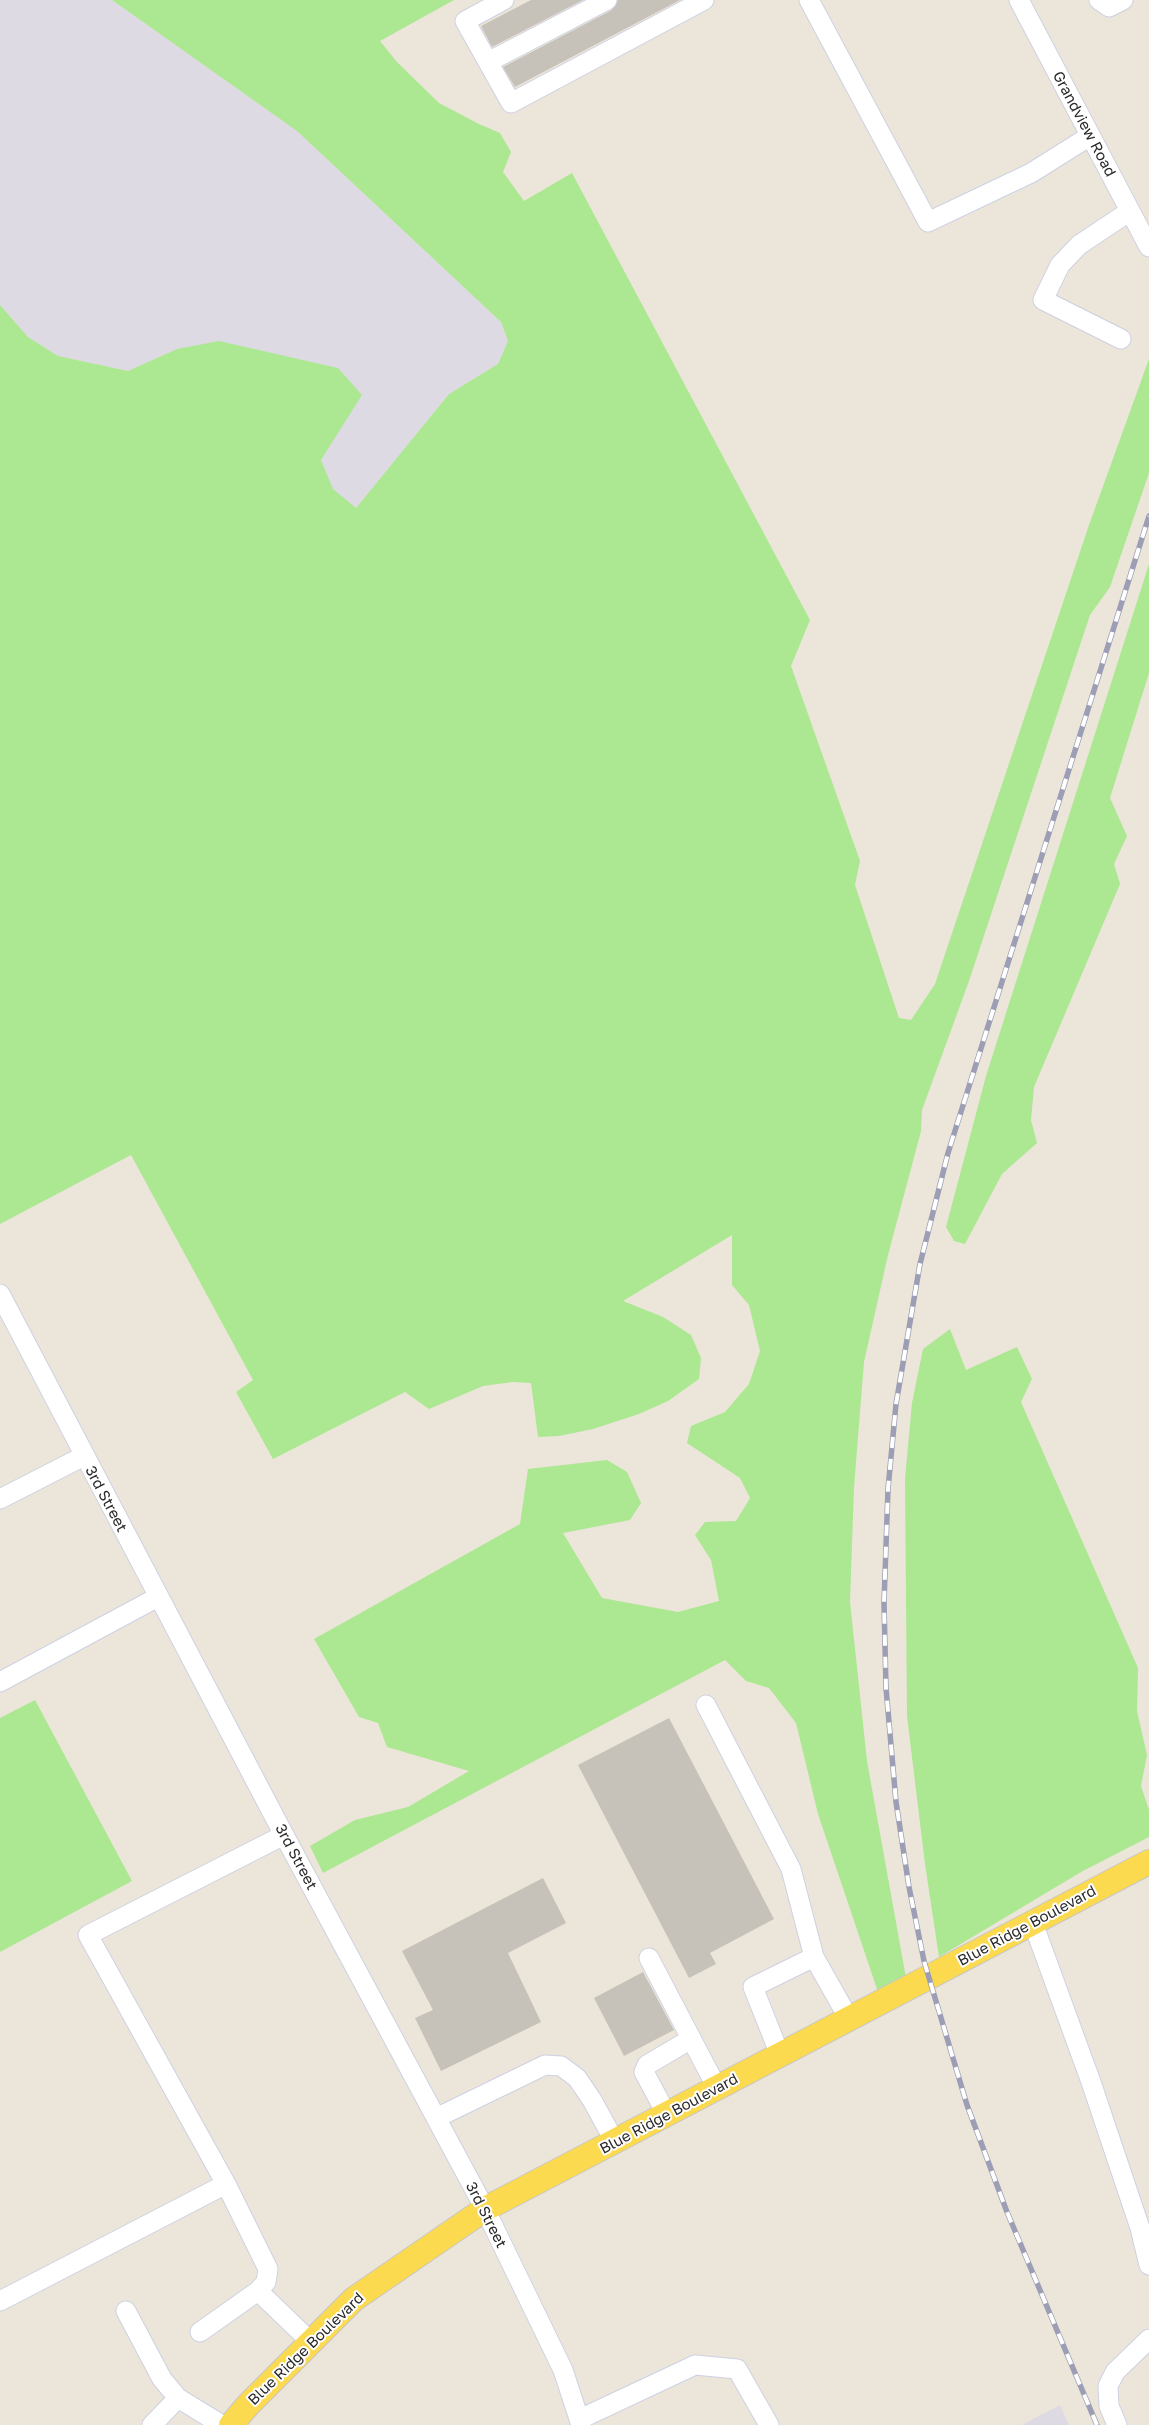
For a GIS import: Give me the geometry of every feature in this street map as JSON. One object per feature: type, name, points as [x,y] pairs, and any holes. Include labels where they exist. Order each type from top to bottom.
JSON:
[{"type":"main road","name":"Blue Ridge Boulevard","points":[[231,2425],[248,2404],[354,2299],[485,2209],[1149,1862]]},
{"type":"street","points":[[504,0],[465,21],[511,103],[704,0]]},
{"type":"street","points":[[488,62],[607,0]]},
{"type":"street","points":[[809,0],[928,222],[1031,173],[1090,136]]},
{"type":"street","name":"Grandview Road","points":[[1019,0],[1149,247]]},
{"type":"street","points":[[1099,0],[1109,7],[1123,0]]},
{"type":"street","points":[[1121,339],[1043,300],[1060,265],[1079,245],[1130,211]]},
{"type":"street","name":"3rd Street","points":[[0,1294],[284,1835],[485,2209],[563,2370],[580,2422]]},
{"type":"street","points":[[0,1500],[84,1456]]},
{"type":"street","points":[[0,1682],[158,1597]]},
{"type":"street","points":[[706,1706],[791,1869],[814,1958],[849,2019]]},
{"type":"street","points":[[200,2332],[258,2291],[266,2282],[268,2269],[226,2184],[88,1935],[284,1835]]},
{"type":"street","points":[[1033,1923],[1091,2082],[1140,2228],[1149,2265]]},
{"type":"street","points":[[649,1958],[717,2088]]},
{"type":"street","points":[[780,2055],[753,1987],[814,1958]]},
{"type":"street","points":[[667,2115],[644,2072],[647,2065],[691,2039]]},
{"type":"street","points":[[436,2118],[546,2064],[561,2066],[577,2078],[592,2100],[615,2142]]},
{"type":"street","points":[[0,2301],[226,2184]]},
{"type":"street","points":[[258,2291],[311,2342]]},
{"type":"street","points":[[126,2311],[162,2379],[178,2398],[222,2425]]},
{"type":"street","points":[[1117,2425],[1109,2406],[1108,2386],[1115,2372],[1149,2339]]},
{"type":"street","points":[[580,2422],[695,2365],[737,2369],[769,2425]]},
{"type":"street","points":[[152,2425],[178,2398]]},
{"type":"shaded area","points":[[0,0],[112,0],[297,131],[501,322],[508,341],[498,364],[449,394],[356,508],[333,490],[321,460],[361,395],[177,349],[128,371],[58,356],[28,337],[0,305]]},
{"type":"shaded area","points":[[1060,2405],[1069,2425],[1022,2425]]},
{"type":"green space","points":[[112,0],[454,0],[380,41],[397,62],[439,103],[500,133],[511,152],[503,172],[524,201],[572,173],[810,620],[791,666],[860,861],[855,885],[899,1018],[911,1020],[935,984],[1089,525],[1149,359],[1149,473],[1110,587],[1090,615],[969,981],[922,1110],[921,1131],[888,1255],[864,1362],[854,1487],[850,1602],[867,1761],[906,1978],[878,1992],[818,1814],[796,1723],[769,1688],[746,1681],[725,1660],[323,1873],[310,1846],[355,1820],[408,1807],[469,1771],[387,1747],[378,1723],[359,1717],[314,1639],[520,1524],[528,1469],[607,1460],[627,1472],[641,1503],[630,1520],[563,1533],[602,1598],[678,1612],[719,1601],[711,1560],[695,1535],[705,1522],[736,1521],[750,1498],[740,1478],[687,1443],[691,1426],[725,1412],[749,1384],[760,1351],[749,1305],[732,1285],[732,1235],[623,1301],[663,1317],[691,1335],[701,1358],[699,1379],[668,1401],[639,1414],[593,1429],[559,1436],[538,1437],[531,1383],[513,1382],[483,1386],[429,1409],[405,1392],[273,1459],[236,1392],[253,1380],[131,1155],[0,1224],[0,305],[28,337],[58,356],[128,371],[177,349],[219,341],[338,368],[362,395],[321,460],[333,489],[356,508],[449,394],[498,364],[508,341],[501,322],[297,131]]},
{"type":"green space","points":[[1149,564],[1149,673],[1110,798],[1127,836],[1114,864],[1120,884],[1034,1087],[1031,1120],[1037,1143],[1002,1174],[965,1244],[954,1241],[946,1227],[986,1076]]},
{"type":"green space","points":[[950,1329],[966,1370],[1017,1347],[1032,1379],[1021,1402],[1138,1668],[1137,1711],[1147,1755],[1141,1786],[1149,1810],[1149,1837],[1081,1872],[939,1957],[925,1864],[907,1716],[905,1479],[912,1403],[923,1349]]},
{"type":"green space","points":[[35,1700],[132,1881],[0,1952],[0,1718]]},
{"type":"building","points":[[531,0],[583,0],[492,47],[481,26]]},
{"type":"building","points":[[618,0],[680,0],[515,87],[503,67],[612,10]]},
{"type":"building","points":[[669,1718],[774,1919],[710,1953],[716,1964],[689,1978],[578,1765]]},
{"type":"building","points":[[543,1878],[566,1923],[508,1953],[541,2022],[441,2071],[415,2018],[433,2010],[402,1951]]},
{"type":"building","points":[[643,1972],[674,2030],[624,2056],[594,1998]]},
{"type":"railway","points":[[1097,2425],[1007,2212],[967,2105],[924,1961],[909,1887],[896,1802],[886,1688],[884,1603],[888,1489],[896,1404],[920,1264],[948,1153],[1149,516]]}]
